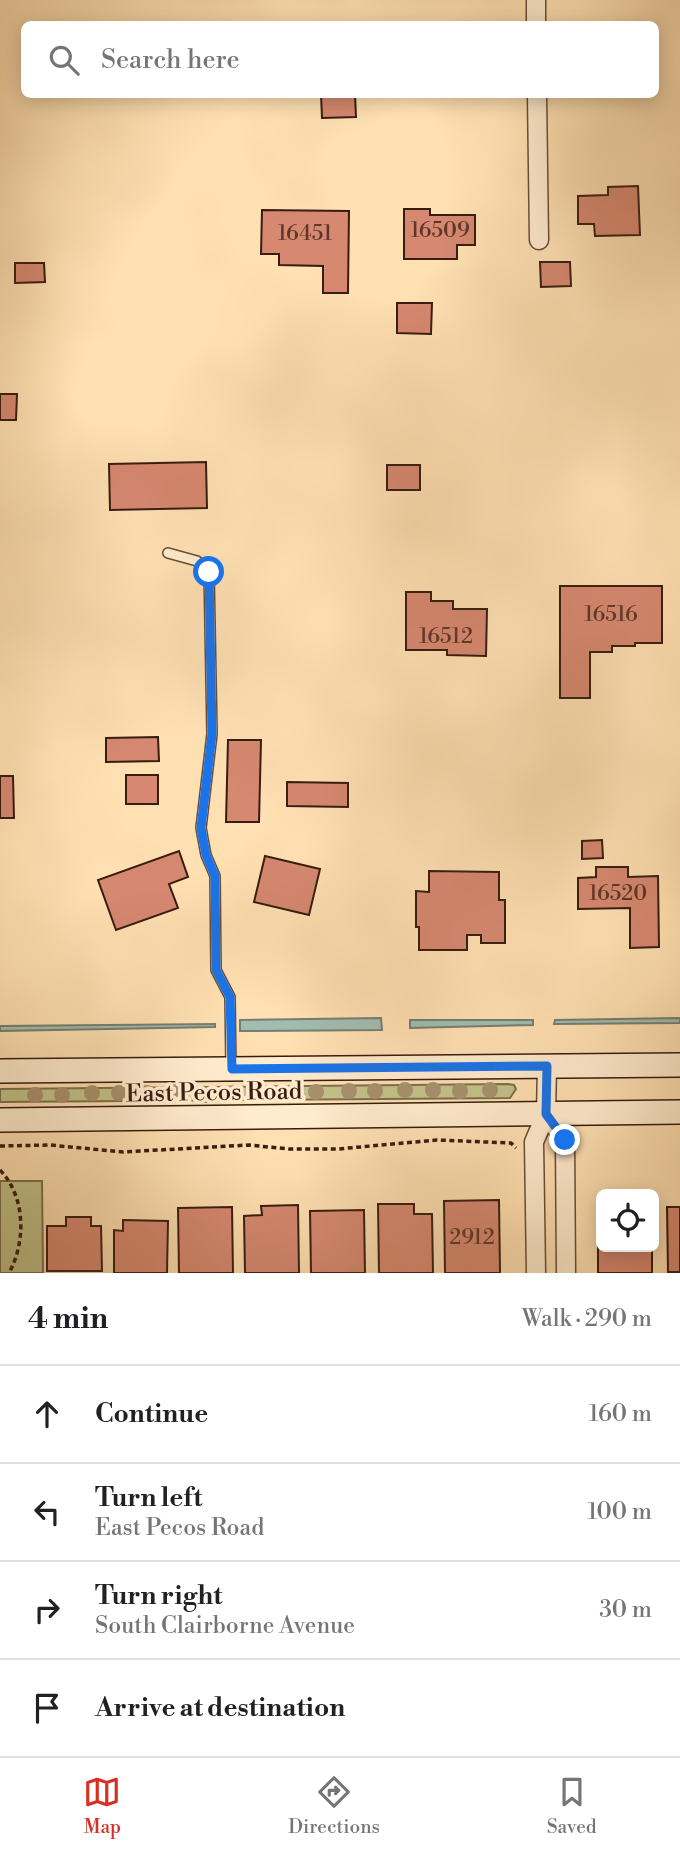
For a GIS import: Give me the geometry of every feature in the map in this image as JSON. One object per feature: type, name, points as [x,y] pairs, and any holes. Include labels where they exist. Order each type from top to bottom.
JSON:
[{"type":"main road","name":"East Pecos Road","points":[[0,1072],[680,1065]]},
{"type":"main road","name":"East Pecos Road","points":[[0,1120],[680,1112]]},
{"type":"street","points":[[536,0],[536,21]]},
{"type":"street","points":[[537,98],[539,240]]},
{"type":"street","points":[[536,1273],[534,1142],[546,1114],[547,1066]]},
{"type":"street","points":[[546,1114],[565,1140],[566,1273]]},
{"type":"lane","points":[[168,553],[197,561],[209,572],[212,734],[201,828],[206,855],[215,876],[216,970],[230,997],[232,1069]]},
{"type":"path","points":[[0,1146],[50,1145],[123,1152],[249,1144],[289,1149],[338,1149],[437,1140],[511,1143],[519,1151]]},
{"type":"path","points":[[0,1170],[21,1209],[19,1256],[9,1273]]},
{"type":"green space","points":[[514,1085],[516,1089],[510,1098],[0,1102],[0,1089]]},
{"type":"green space","points":[[0,1181],[42,1181],[43,1273],[0,1273]]},
{"type":"shaded area","points":[[381,1018],[382,1030],[240,1031],[240,1020]]},
{"type":"shaded area","points":[[680,1018],[680,1023],[554,1024],[555,1020]]},
{"type":"shaded area","points":[[410,1020],[533,1020],[533,1025],[410,1028]]},
{"type":"shaded area","points":[[215,1024],[215,1027],[0,1031],[0,1026]]},
{"type":"building","points":[[321,98],[355,98],[356,117],[322,118]]},
{"type":"building","points":[[638,186],[640,235],[595,236],[594,224],[578,224],[578,196],[608,195],[608,187]]},
{"type":"building","points":[[404,209],[430,209],[430,215],[475,215],[475,245],[457,245],[457,259],[404,259]]},
{"type":"building","points":[[262,210],[349,211],[348,293],[323,293],[323,266],[279,265],[279,254],[261,254]]},
{"type":"building","points":[[540,262],[570,262],[571,286],[541,287]]},
{"type":"building","points":[[15,263],[44,263],[45,282],[15,283]]},
{"type":"building","points":[[397,303],[432,303],[431,334],[397,333]]},
{"type":"building","points":[[0,394],[17,394],[16,420],[0,420]]},
{"type":"building","points":[[206,462],[207,508],[110,510],[109,464]]},
{"type":"building","points":[[387,465],[420,465],[420,490],[387,490]]},
{"type":"building","points":[[560,586],[662,586],[662,643],[635,643],[635,646],[612,646],[612,652],[590,652],[590,698],[560,698]]},
{"type":"building","points":[[406,592],[431,592],[431,601],[453,601],[453,609],[487,609],[486,656],[447,655],[447,650],[406,650]]},
{"type":"building","points":[[158,737],[159,761],[106,762],[106,738]]},
{"type":"building","points":[[228,740],[261,740],[259,822],[226,822]]},
{"type":"building","points":[[126,775],[158,775],[158,804],[126,804]]},
{"type":"building","points":[[0,776],[13,776],[14,818],[0,818]]},
{"type":"building","points":[[287,782],[348,783],[348,807],[287,806]]},
{"type":"building","points":[[602,840],[603,858],[582,859],[582,841]]},
{"type":"building","points":[[179,851],[188,877],[169,884],[178,908],[116,930],[98,880]]},
{"type":"building","points":[[265,856],[320,869],[309,915],[254,902]]},
{"type":"building","points":[[596,867],[628,867],[628,877],[658,876],[659,947],[630,948],[630,908],[578,909],[578,878],[596,877]]},
{"type":"building","points":[[429,871],[499,872],[499,900],[505,900],[505,943],[481,943],[481,935],[467,935],[467,950],[419,950],[416,891],[429,892]]},
{"type":"building","points":[[499,1200],[500,1273],[445,1273],[444,1201]]},
{"type":"building","points":[[378,1204],[414,1204],[414,1214],[432,1214],[433,1273],[379,1273]]},
{"type":"building","points":[[298,1205],[299,1273],[245,1273],[244,1216],[262,1215],[261,1206]]},
{"type":"building","points":[[232,1207],[233,1273],[179,1273],[178,1208]]},
{"type":"building","points":[[667,1207],[680,1207],[680,1272],[668,1272]]},
{"type":"building","points":[[364,1210],[365,1273],[311,1273],[310,1211]]},
{"type":"building","points":[[66,1217],[91,1217],[91,1226],[101,1226],[102,1271],[47,1271],[47,1226],[66,1226]]},
{"type":"building","points":[[123,1220],[168,1221],[167,1273],[114,1273],[114,1230],[123,1231]]},
{"type":"building","points":[[598,1252],[652,1252],[652,1273],[598,1273]]},
{"type":"route","points":[[209,572],[212,734],[201,828],[206,855],[215,876],[216,970],[230,997],[232,1069],[547,1066],[546,1114],[565,1140]]}]
